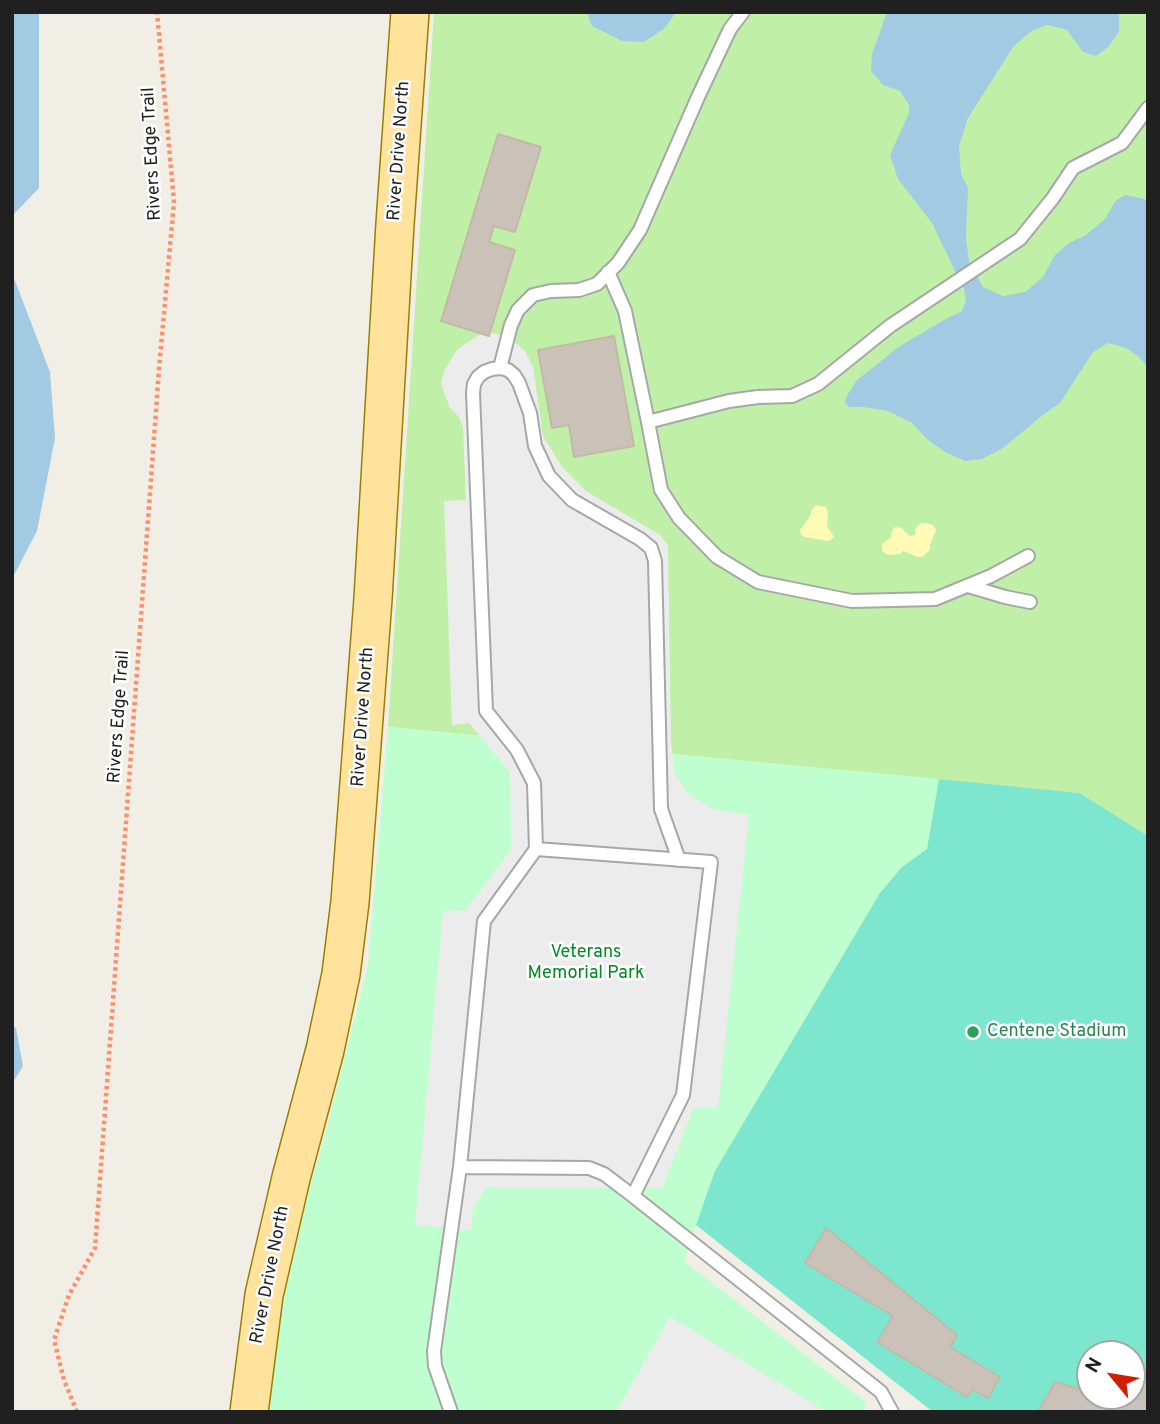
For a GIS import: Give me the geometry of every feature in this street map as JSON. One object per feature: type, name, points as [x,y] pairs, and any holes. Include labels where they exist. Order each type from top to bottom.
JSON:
[{"type":"main road","name":"River Drive North","points":[[249,1412],[264,1295],[325,1050],[341,974],[350,902],[372,613],[410,12]]},
{"type":"lane","points":[[500,368],[511,325],[518,310],[533,295],[579,290],[597,284],[618,263],[640,230],[730,29],[743,12]]},
{"type":"lane","points":[[648,422],[729,401],[792,396],[818,384],[890,326],[1020,239],[1073,168],[1122,143],[1148,108]]},
{"type":"lane","points":[[608,272],[625,311],[661,489],[679,518],[717,557],[758,582],[852,601],[935,599],[991,576],[1028,556]]},
{"type":"lane","points":[[451,1412],[435,1366],[434,1351],[460,1167],[484,921],[536,849],[534,783],[517,750],[486,711],[473,393],[474,384],[484,372],[500,368],[514,375],[530,413],[535,446],[550,476],[572,500],[640,539],[650,548],[655,561],[661,809],[679,860]]},
{"type":"lane","points":[[968,586],[1030,602]]},
{"type":"lane","points":[[536,849],[711,862],[683,1095],[633,1196]]},
{"type":"lane","points":[[460,1167],[589,1168],[604,1174],[881,1392],[892,1412]]},
{"type":"path","name":"Rivers Edge Trail","points":[[77,1412],[64,1380],[54,1340],[69,1295],[95,1248],[159,369],[174,202],[157,12]]},
{"type":"green space","points":[[434,12],[1148,12],[1148,836],[1080,793],[388,727]]},
{"type":"green space","name":"Veterans Memorial Park","points":[[388,727],[939,779],[927,849],[902,867],[715,1171],[684,1261],[865,1401],[866,1412],[267,1412],[269,1373],[289,1261],[368,965]]},
{"type":"green space","name":"Centene Stadium","points":[[939,779],[1080,793],[1148,836],[1148,1412],[933,1412],[696,1225],[715,1171],[880,893],[902,867],[927,849]]},
{"type":"sand","points":[[816,505],[826,507],[827,526],[834,537],[829,541],[804,537],[801,534],[800,530]]},
{"type":"sand","points":[[920,523],[933,525],[936,530],[930,550],[922,557],[903,551],[900,554],[888,555],[882,551],[882,544],[891,537],[895,527],[901,528],[910,536],[915,535]]},
{"type":"shaded area","points":[[484,332],[511,339],[525,351],[533,367],[543,436],[562,467],[586,491],[660,535],[668,545],[671,743],[675,774],[690,796],[714,809],[749,815],[718,1108],[694,1107],[662,1188],[486,1187],[473,1208],[471,1230],[415,1225],[443,911],[466,910],[511,849],[510,772],[469,723],[452,725],[444,501],[466,500],[463,427],[459,417],[450,408],[441,384],[445,369],[457,350]]},
{"type":"shaded area","points":[[670,1317],[827,1412],[616,1412]]},
{"type":"water","points":[[12,12],[39,12],[39,188],[12,216]]},
{"type":"water","points":[[676,12],[665,28],[644,42],[622,41],[592,26],[587,13]]},
{"type":"water","points":[[887,12],[1119,12],[1119,32],[1108,47],[1096,56],[1083,52],[1067,30],[1047,25],[1030,32],[1013,47],[968,118],[959,146],[961,174],[968,188],[966,238],[969,261],[983,287],[1003,296],[1025,292],[1043,277],[1055,255],[1105,219],[1116,200],[1126,195],[1148,200],[1148,367],[1126,348],[1108,343],[1093,352],[1060,403],[1003,448],[982,459],[965,461],[945,452],[928,440],[912,423],[888,411],[849,407],[845,403],[857,380],[900,346],[962,311],[966,300],[964,289],[932,223],[898,179],[890,155],[909,113],[909,105],[900,91],[883,85],[871,71],[872,54]]},
{"type":"water","points":[[12,273],[50,372],[55,438],[37,531],[12,579]]},
{"type":"water","points":[[12,1025],[16,1028],[23,1066],[12,1084]]},
{"type":"building","points":[[498,134],[541,147],[515,232],[494,226],[489,242],[515,250],[489,336],[441,321]]},
{"type":"building","points":[[614,336],[634,446],[574,457],[569,425],[552,428],[538,350]]},
{"type":"building","points":[[826,1228],[957,1335],[950,1347],[1000,1377],[988,1398],[972,1389],[967,1397],[877,1342],[893,1316],[805,1263]]},
{"type":"building","points":[[1148,1379],[1148,1412],[1038,1412],[1055,1382],[1076,1388],[1076,1410],[1146,1410]]},
{"type":"place","name":"Centene Stadium","points":[[973,1032]]}]
